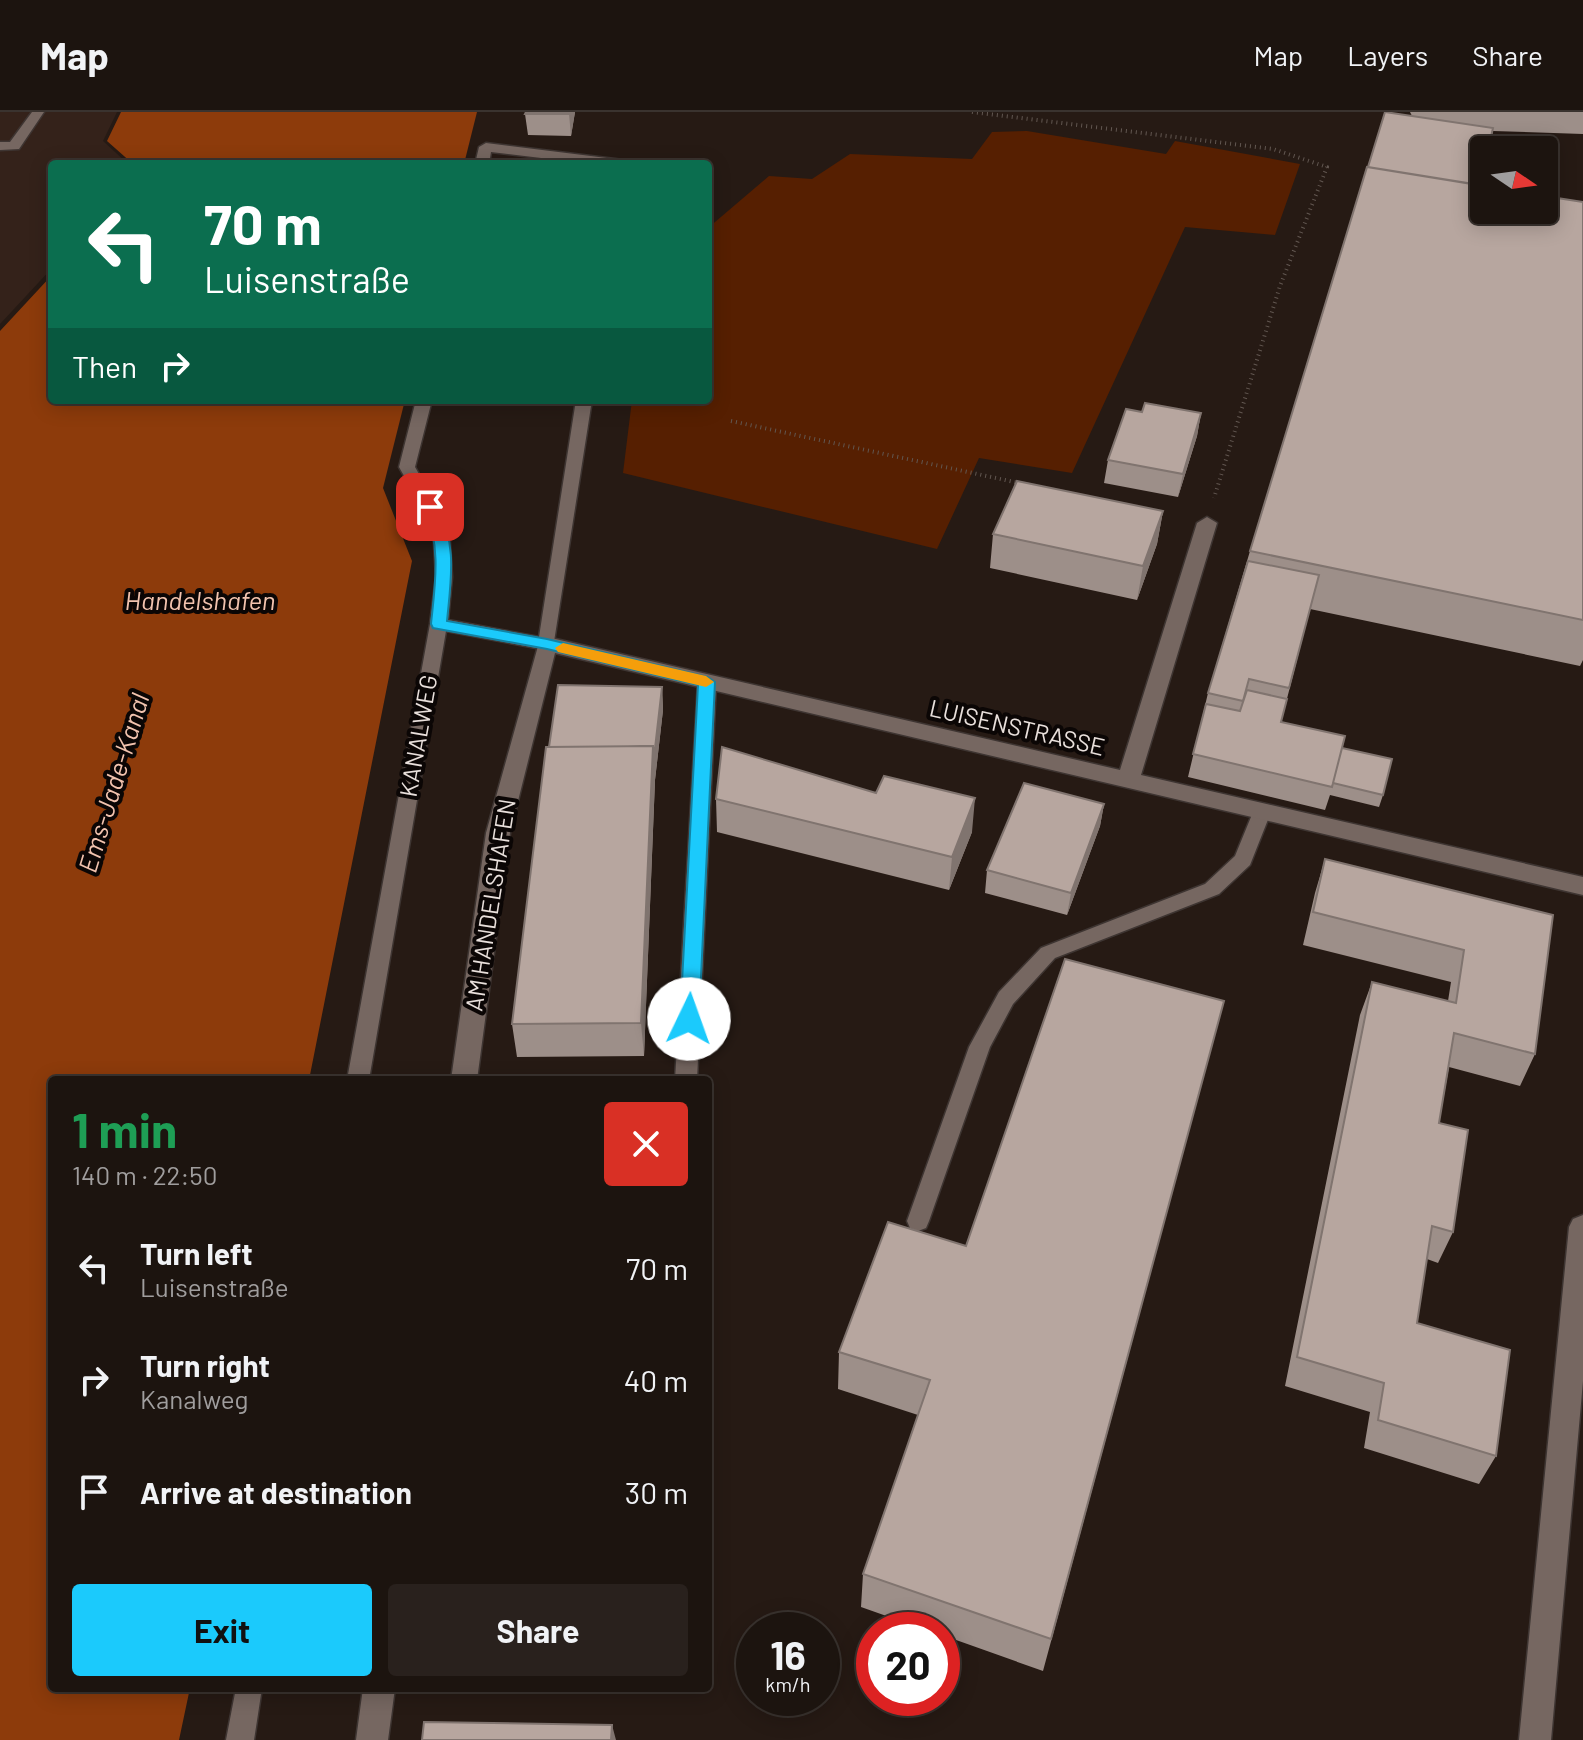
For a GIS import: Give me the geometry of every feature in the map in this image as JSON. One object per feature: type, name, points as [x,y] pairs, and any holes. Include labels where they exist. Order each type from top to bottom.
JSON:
[{"type":"street","points":[[1128,781],[1207,523]]},
{"type":"street","name":"LUISENSTRASSE","points":[[547,644],[1583,886]]},
{"type":"street","name":"AM HANDELSHAFEN","points":[[465,1076],[498,833],[547,644]]},
{"type":"street","points":[[1535,1740],[1583,1227]]},
{"type":"street","points":[[372,1740],[378,1692]]},
{"type":"lane","points":[[0,146],[14,146],[38,112]]},
{"type":"lane","points":[[483,160],[486,147],[598,160]]},
{"type":"lane","name":"KANALWEG","points":[[359,1076],[439,624],[444,577],[441,527],[407,467],[423,404]]},
{"type":"lane","name":"AM HANDELSHAFEN","points":[[547,644],[583,404]]},
{"type":"lane","name":"LUISENSTRASSE","points":[[439,624],[547,644]]},
{"type":"lane","points":[[686,1076],[707,682]]},
{"type":"lane","points":[[918,1221],[980,1047],[1006,998],[1048,953],[1212,889],[1243,860],[1262,812]]},
{"type":"lane","points":[[240,1740],[248,1692]]},
{"type":"path","points":[[972,112],[1273,149],[1327,167],[1280,286],[1207,523]]},
{"type":"path","points":[[731,421],[1022,484]]},
{"type":"shaded area","points":[[0,112],[117,112],[103,141],[124,160],[48,160],[48,272],[0,324]]},
{"type":"shaded area","points":[[1027,131],[1166,154],[1175,141],[1300,164],[1275,235],[1185,227],[1072,473],[979,458],[937,549],[623,473],[632,404],[712,404],[712,225],[769,176],[812,179],[850,154],[972,159],[992,132]]},
{"type":"water","points":[[121,112],[477,112],[465,160],[128,160],[107,141]]},
{"type":"water","name":"Handelshafen","points":[[48,279],[48,404],[404,404],[383,488],[412,561],[310,1076],[48,1076],[48,1692],[189,1692],[179,1740],[0,1740],[0,331]]},
{"type":"building","points":[[526,112],[570,112],[525,114]]},
{"type":"building","points":[[1385,112],[1493,128],[1491,136],[1470,136],[1470,183],[1368,167]]},
{"type":"building","points":[[1367,167],[1470,184],[1470,224],[1558,224],[1558,198],[1583,202],[1583,620],[1250,551]]},
{"type":"building","points":[[1145,403],[1201,413],[1183,474],[1108,460],[1126,409],[1142,412]]},
{"type":"building","points":[[1017,481],[1163,511],[1143,566],[993,534]]},
{"type":"building","points":[[1248,561],[1319,575],[1289,688],[1249,679],[1243,701],[1208,693]]},
{"type":"building","points":[[558,685],[662,687],[654,757],[653,746],[549,747]]},
{"type":"building","points":[[1247,690],[1287,699],[1281,722],[1345,736],[1332,787],[1193,754],[1206,704],[1240,711]]},
{"type":"building","points":[[653,746],[641,1023],[512,1024],[546,747]]},
{"type":"building","points":[[722,747],[876,793],[884,776],[975,798],[952,857],[716,799]]},
{"type":"building","points":[[1342,748],[1392,759],[1383,795],[1333,783]]},
{"type":"building","points":[[1024,783],[1104,804],[1071,893],[987,870]]},
{"type":"building","points":[[1325,859],[1553,915],[1535,1054],[1454,1033],[1439,1123],[1468,1130],[1453,1232],[1432,1226],[1417,1323],[1510,1350],[1496,1456],[1378,1420],[1384,1383],[1297,1357],[1372,982],[1456,1003],[1464,950],[1313,912]]},
{"type":"building","points":[[1065,959],[1224,1001],[1051,1639],[863,1574],[930,1380],[839,1352],[888,1222],[966,1246]]},
{"type":"building","points":[[424,1722],[612,1725],[611,1740],[422,1740]]},
{"type":"slow traffic","points":[[563,648],[706,682]]},
{"type":"route","points":[[430,507],[441,527],[444,577],[439,624],[547,644],[707,682],[689,1019]]},
{"type":"water label","name":"Ems-Jade-Kanal","points":[[114,783]]}]
